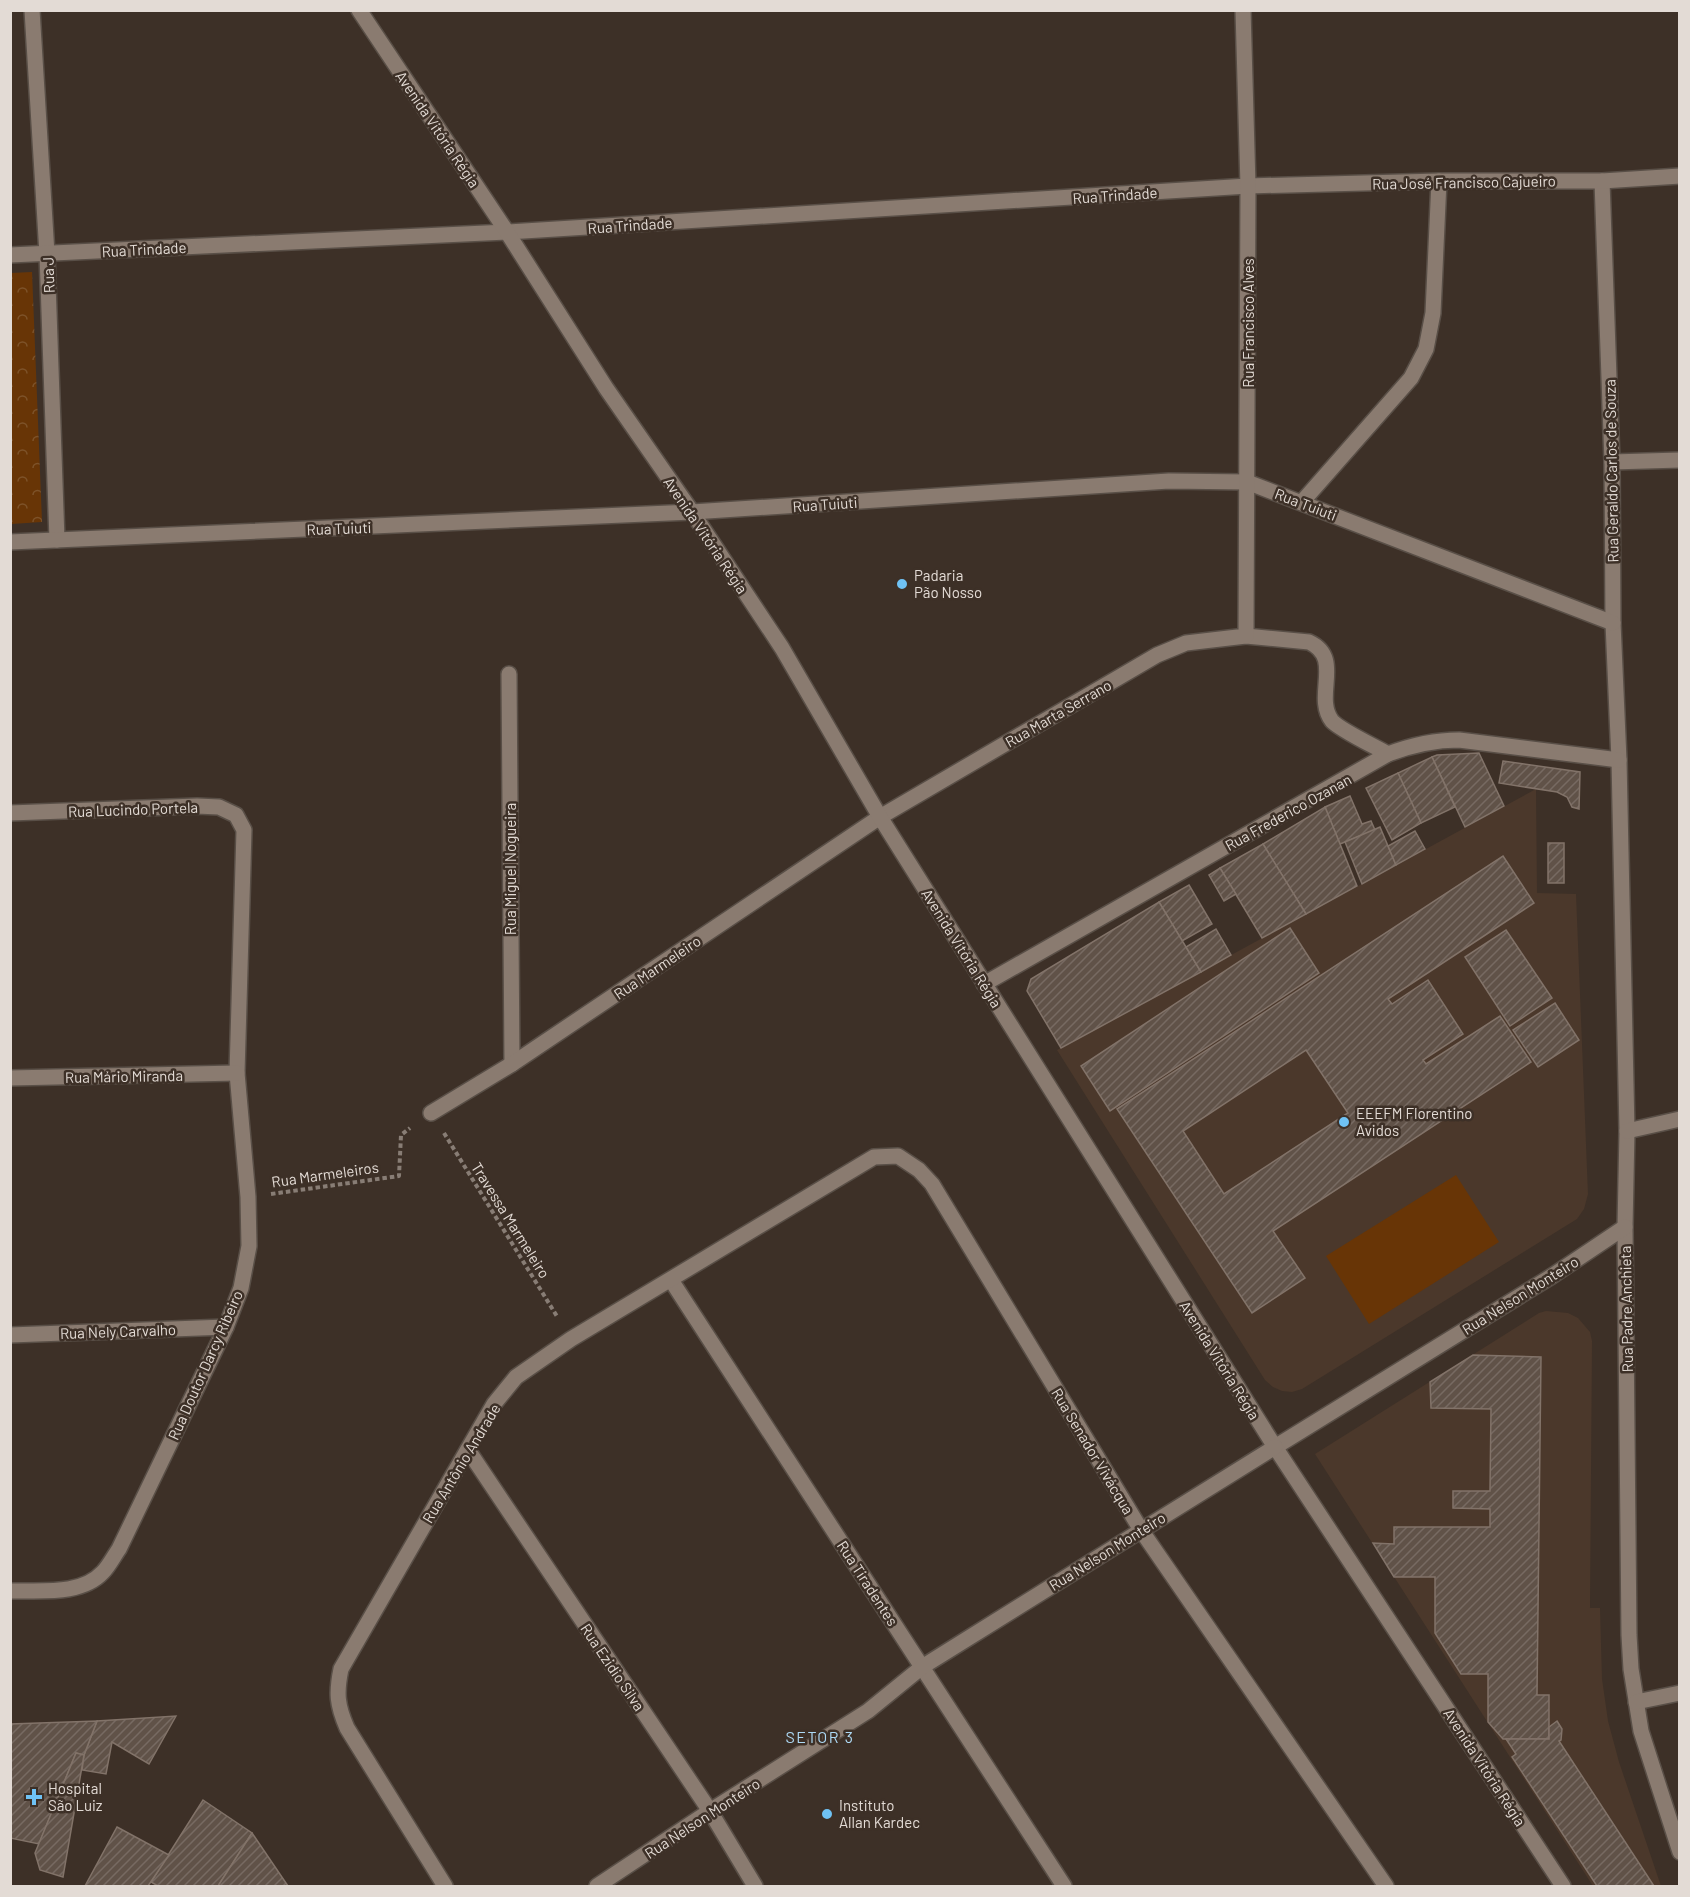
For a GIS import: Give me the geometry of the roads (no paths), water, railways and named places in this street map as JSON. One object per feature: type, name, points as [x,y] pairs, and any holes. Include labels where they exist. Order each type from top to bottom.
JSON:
[{"type":"street","name":"Rua J","points":[[32,10],[47,254],[57,540]]},
{"type":"street","name":"Avenida Vitória Régia","points":[[359,10],[507,232],[606,388],[782,648],[880,817],[1275,1447],[1563,1887]]},
{"type":"street","name":"Rua Francisco Alves","points":[[1243,10],[1248,186],[1246,636]]},
{"type":"street","name":"Rua José Francisco Cajueiro","points":[[1248,186],[1439,181],[1602,181],[1680,176]]},
{"type":"street","points":[[1302,502],[1411,378],[1426,349],[1432,313],[1439,181]]},
{"type":"street","name":"Rua Geraldo Carlos de Souza","points":[[1602,181],[1612,462],[1613,623],[1618,760]]},
{"type":"street","name":"Rua Trindade","points":[[10,255],[507,232],[1248,186]]},
{"type":"street","points":[[1612,462],[1680,460]]},
{"type":"street","name":"Rua Tuiuti","points":[[10,542],[692,512],[1169,481],[1247,482],[1613,623]]},
{"type":"street","name":"Rua Marta Serrano","points":[[880,817],[1157,655],[1186,643],[1246,636],[1309,642],[1317,646],[1325,654],[1327,664],[1325,707],[1333,722],[1388,754]]},
{"type":"street","name":"Rua Miguel Nogueira","points":[[509,675],[512,1064]]},
{"type":"street","name":"Rua Frederico Ozanan","points":[[984,984],[1388,754],[1412,745],[1435,740],[1459,740],[1618,760]]},
{"type":"street","name":"Rua Padre Anchieta","points":[[1618,760],[1627,1131],[1625,1227],[1629,1635],[1636,1702],[1649,1760],[1680,1852]]},
{"type":"street","name":"Rua Lucindo Portela","points":[[10,813],[219,807],[236,816],[244,830]]},
{"type":"street","name":"Rua Marmeleiro","points":[[431,1113],[512,1064],[880,817]]},
{"type":"street","name":"Rua Doutor Darcy Ribeiro","points":[[10,1591],[69,1589],[84,1584],[102,1573],[119,1549],[226,1327],[241,1288],[249,1246],[248,1197],[237,1073],[244,830]]},
{"type":"street","name":"Rua Mário Miranda","points":[[10,1078],[237,1073]]},
{"type":"street","points":[[1627,1131],[1680,1119]]},
{"type":"street","name":"Rua Antônio Andrade","points":[[445,1887],[347,1728],[338,1707],[337,1687],[340,1669],[494,1404],[516,1377],[571,1339],[874,1156]]},
{"type":"street","name":"Rua Senador Vivácqua","points":[[874,1156],[898,1156],[919,1170],[932,1184],[1141,1530],[1386,1887]]},
{"type":"street","name":"Rua Nelson Monteiro","points":[[597,1887],[710,1811],[868,1712],[922,1667],[1552,1276],[1625,1227]]},
{"type":"street","name":"Rua Tiradentes","points":[[671,1280],[1064,1887]]},
{"type":"street","name":"Rua Nely Carvalho","points":[[10,1335],[226,1327]]},
{"type":"street","name":"Rua Ezidio Silva","points":[[468,1449],[710,1811],[755,1887]]},
{"type":"street","points":[[1636,1702],[1680,1692]]},
{"type":"place","name":"Padaria Pão Nosso","points":[[902,584]]},
{"type":"place","name":"EEEFM Florentino Avidos","points":[[1344,1122]]},
{"type":"place","name":"Hospital São Luiz","points":[[34,1797]]},
{"type":"place","name":"Instituto Allan Kardec","points":[[827,1814]]},
{"type":"district","name":"SETOR 3","points":[[820,1736]]}]
